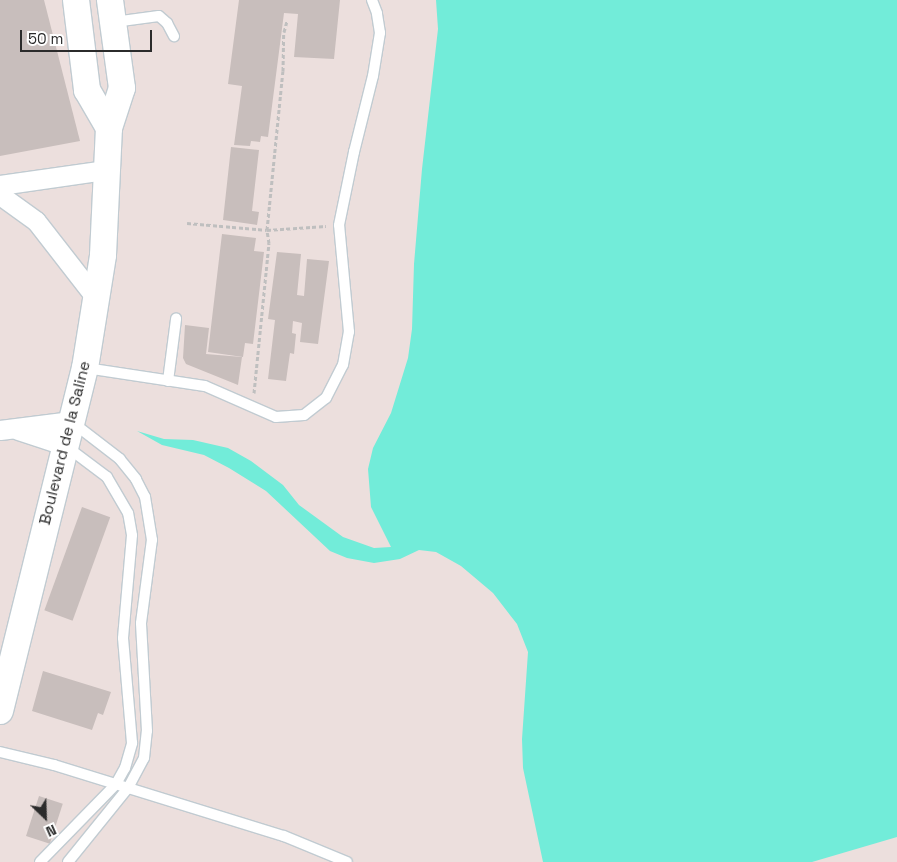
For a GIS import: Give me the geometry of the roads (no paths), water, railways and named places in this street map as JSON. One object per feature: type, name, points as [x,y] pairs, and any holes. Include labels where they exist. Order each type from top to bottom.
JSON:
[{"type":"main road","points":[[76,0],[87,90],[109,128]]},
{"type":"main road","name":"Boulevard de la Saline","points":[[0,711],[85,368],[103,255],[109,128],[122,88],[112,11]]},
{"type":"street","points":[[0,185],[106,170]]},
{"type":"street","points":[[0,195],[36,221],[96,298]]},
{"type":"street","points":[[6,429],[68,433]]},
{"type":"lane","points":[[85,368],[205,386],[276,417],[304,415],[326,398],[343,365],[349,332],[339,225],[354,152],[373,76],[380,33],[377,14],[372,0]]},
{"type":"lane","points":[[112,11],[159,16],[167,23],[174,36]]},
{"type":"lane","points":[[168,381],[176,319]]},
{"type":"lane","points":[[40,862],[116,784],[126,768],[132,743],[122,638],[132,535],[128,513],[107,477],[68,433]]},
{"type":"lane","points":[[68,433],[120,459],[136,480],[145,497],[151,521],[152,540],[141,623],[147,731],[144,758],[128,788],[68,862]]},
{"type":"lane","points":[[0,752],[54,764],[284,836],[347,862]]},
{"type":"water","points":[[436,0],[897,0],[897,862],[543,862],[523,768],[522,739],[528,652],[517,624],[493,593],[461,566],[436,552],[419,550],[400,559],[374,563],[347,558],[330,551],[266,491],[204,455],[162,445],[137,431],[164,439],[193,440],[228,448],[251,461],[283,485],[299,505],[343,537],[374,548],[391,547],[371,507],[368,469],[373,448],[391,413],[408,358],[412,329],[414,264],[422,169],[438,29]]}]
